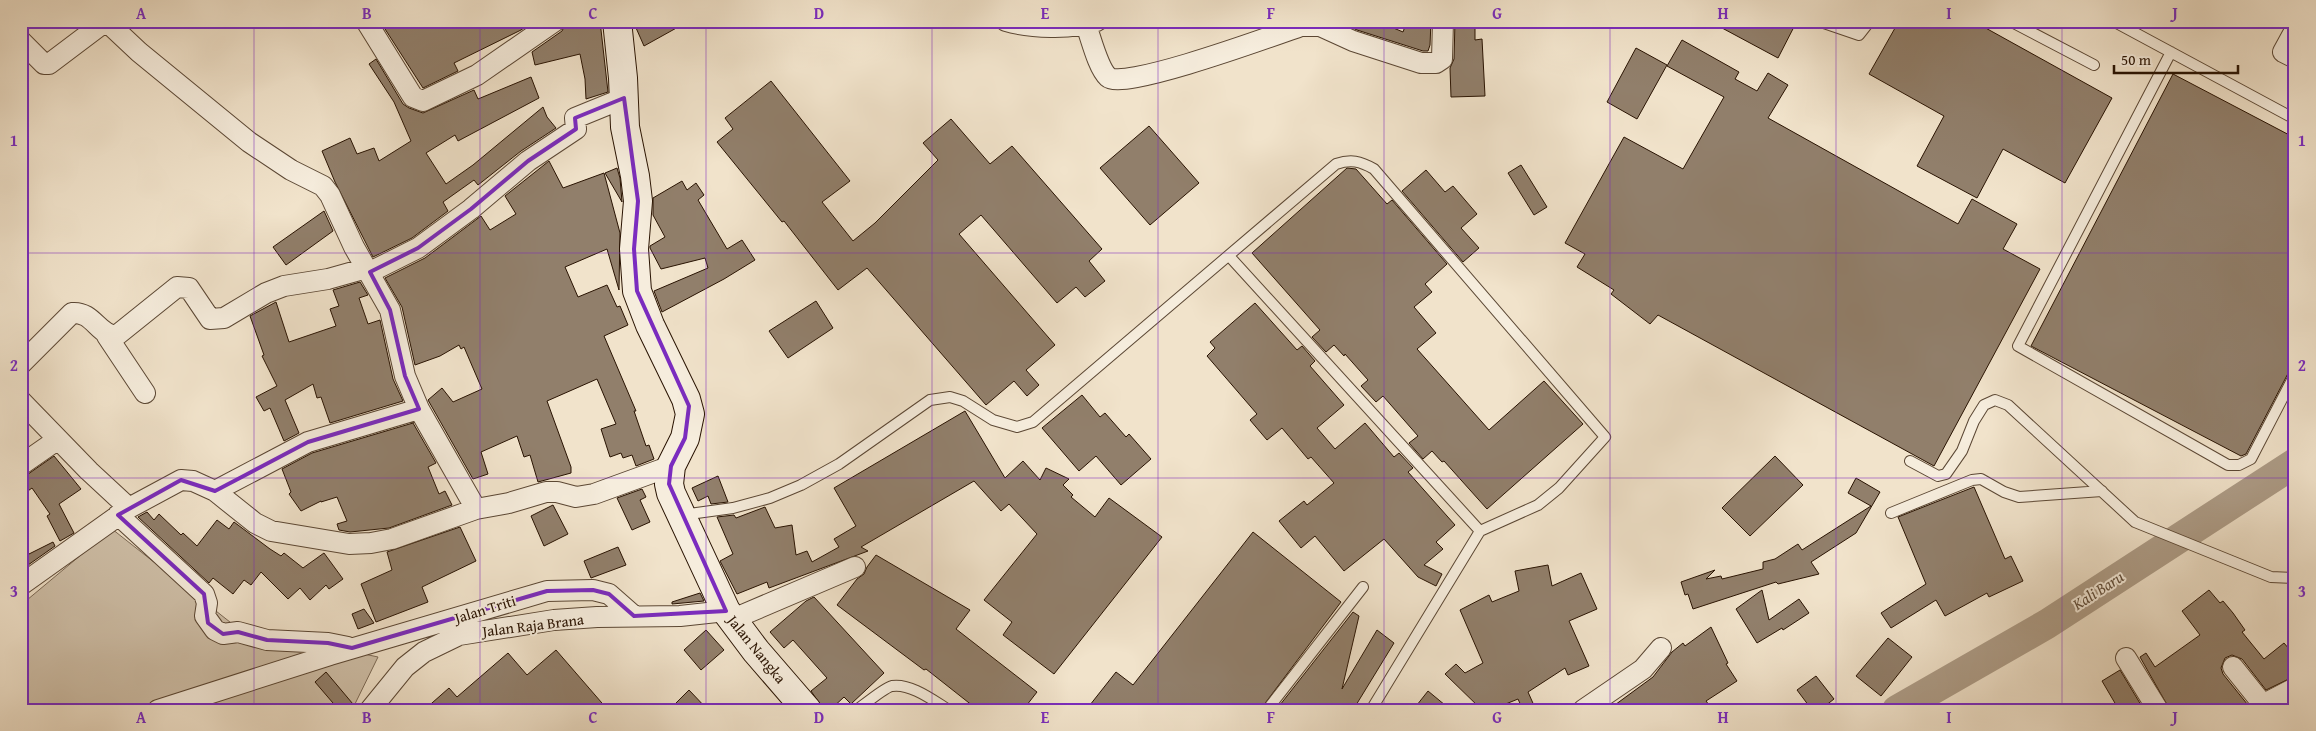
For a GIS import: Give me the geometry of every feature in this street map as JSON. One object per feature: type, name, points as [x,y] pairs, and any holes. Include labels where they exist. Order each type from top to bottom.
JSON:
[{"type":"street","points":[[21,41],[44,64],[49,64],[106,21],[139,52],[249,142],[301,176],[322,186],[330,195],[390,310],[405,376],[420,408],[476,510]]},
{"type":"street","points":[[366,21],[413,97],[423,101],[477,75],[555,21]]},
{"type":"street","points":[[21,585],[123,512],[181,480],[193,481],[215,491],[255,523],[271,531],[349,544],[371,544],[392,539],[476,510],[509,504],[546,492],[557,492],[576,497],[594,494],[671,466],[685,438],[690,414],[686,399],[650,325],[638,291],[634,249],[638,201],[625,127],[617,21]]},
{"type":"street","points":[[1006,21],[1037,26],[1091,23],[1101,67],[1108,77],[1115,81],[1158,73],[1301,26],[1320,24],[1353,41],[1428,64],[1436,63],[1442,58],[1443,21]]},
{"type":"street","points":[[2295,30],[2283,52],[2295,58]]},
{"type":"street","points":[[107,336],[116,336],[125,331],[177,287],[189,288],[210,319],[224,318],[266,293],[284,286],[368,270],[418,248],[471,209],[528,160],[576,129],[575,118],[624,98]]},
{"type":"street","points":[[21,364],[72,313],[80,312],[86,315],[107,336],[145,393]]},
{"type":"street","points":[[21,401],[123,512],[204,594],[207,602],[205,616],[215,630],[223,634],[238,632],[267,640],[328,643],[352,648]]},
{"type":"street","points":[[215,491],[308,442],[420,408]]},
{"type":"street","points":[[21,465],[57,440]]},
{"type":"street","name":"Jalan Nangka","points":[[671,466],[669,484],[681,516],[729,615],[756,651],[807,710]]},
{"type":"street","name":"Jalan Raja Brana","points":[[370,710],[405,667],[430,649],[459,635],[554,620],[634,616],[729,615],[854,567]]},
{"type":"street","name":"Jalan Triti","points":[[158,710],[352,648],[547,591],[593,590],[610,594],[634,616]]},
{"type":"street","points":[[1583,710],[1643,669],[1662,648]]},
{"type":"street","points":[[2126,658],[2158,710]]},
{"type":"street","points":[[2233,666],[2261,702],[2266,703],[2295,688]]},
{"type":"lane","points":[[1825,23],[1859,34],[1870,21]]},
{"type":"lane","points":[[2010,21],[2094,65]]},
{"type":"lane","points":[[2113,21],[2295,119]]},
{"type":"lane","points":[[2171,52],[2018,346],[2228,465],[2239,465],[2251,459],[2295,374]]},
{"type":"lane","points":[[681,516],[733,508],[770,498],[800,485],[839,464],[930,400],[950,397],[963,402],[993,420],[1017,427],[1033,422],[1336,164],[1347,160],[1360,161],[1374,168],[1605,438],[1559,488],[1538,504],[1521,514],[1480,532],[1371,710]]},
{"type":"lane","points":[[1229,256],[1480,532]]},
{"type":"lane","points":[[1910,461],[1938,476],[1946,474],[1962,451],[1974,421],[1984,404],[1995,400],[2008,406],[2135,522],[2272,577],[2295,578]]},
{"type":"lane","points":[[1891,513],[1981,479],[2004,492],[2019,497],[2102,491]]},
{"type":"lane","points":[[1267,710],[1363,587]]},
{"type":"lane","points":[[857,710],[891,686],[904,687],[918,692],[949,710]]},
{"type":"highlighted area","points":[[624,98],[638,201],[634,249],[637,291],[689,406],[685,438],[671,466],[669,484],[726,611],[634,616],[609,594],[593,590],[547,591],[352,648],[328,643],[267,640],[238,632],[223,634],[208,623],[204,594],[118,515],[181,480],[215,491],[308,442],[419,409],[405,376],[390,310],[370,272],[418,248],[471,209],[528,161],[576,129],[575,118]]},
{"type":"shaded area","points":[[112,529],[235,626],[378,657],[352,710],[21,710],[21,605]]},
{"type":"building","points":[[398,21],[534,21],[521,30],[454,63],[458,71],[423,88],[385,29]]},
{"type":"building","points":[[567,21],[600,21],[608,92],[586,99],[585,79],[580,54],[535,65],[532,52],[562,31]]},
{"type":"building","points":[[633,21],[689,21],[644,46]]},
{"type":"building","points":[[1338,21],[1377,21],[1403,32],[1407,21],[1431,21],[1430,45],[1428,51],[1423,51],[1357,30]]},
{"type":"building","points":[[1455,21],[1475,21],[1475,40],[1482,39],[1485,96],[1451,97],[1450,68],[1454,59]]},
{"type":"building","points":[[1709,21],[1797,21],[1778,58]]},
{"type":"building","points":[[1899,21],[1973,21],[2112,98],[2065,183],[2003,149],[1977,198],[1917,166],[1944,116],[1869,74]]},
{"type":"building","points":[[1682,40],[1739,72],[1735,79],[1757,91],[1768,73],[1788,85],[1768,118],[1958,224],[1972,199],[2017,224],[2003,249],[2040,269],[1934,466],[1658,315],[1650,324],[1611,294],[1614,290],[1577,267],[1585,254],[1565,243],[1624,137],[1683,169],[1724,97],[1667,66]]},
{"type":"building","points":[[1636,48],[1667,65],[1637,119],[1607,102]]},
{"type":"building","points":[[376,59],[403,104],[423,113],[474,90],[478,99],[531,77],[539,98],[458,141],[455,135],[426,153],[446,184],[473,165],[543,107],[547,117],[556,128],[521,151],[478,185],[474,180],[443,202],[448,211],[412,238],[373,257],[335,182],[322,151],[350,138],[357,154],[374,148],[379,161],[411,141],[394,102],[369,64]]},
{"type":"building","points":[[2173,74],[2295,138],[2295,360],[2246,454],[2241,456],[2031,346]]},
{"type":"building","points":[[771,81],[850,181],[822,202],[853,241],[875,223],[938,160],[923,143],[951,119],[990,164],[1012,146],[1102,249],[1089,261],[1105,281],[1085,297],[1076,287],[1057,303],[981,215],[959,234],[1055,345],[1026,370],[1039,385],[1027,396],[1014,381],[986,405],[867,268],[838,290],[784,221],[782,222],[717,142],[733,129],[725,118]]},
{"type":"building","points":[[1149,126],[1199,183],[1150,225],[1100,168]]},
{"type":"building","points":[[549,161],[563,188],[604,173],[620,233],[619,290],[607,249],[565,267],[578,297],[607,285],[617,307],[620,306],[628,325],[604,336],[636,411],[634,411],[646,446],[649,445],[654,459],[636,466],[632,455],[623,458],[621,453],[610,457],[601,429],[616,424],[597,379],[547,401],[571,467],[571,473],[538,482],[530,455],[524,457],[517,436],[481,452],[488,474],[473,479],[428,400],[442,388],[453,402],[482,389],[464,347],[461,349],[459,345],[440,356],[415,365],[402,307],[385,278],[425,258],[481,216],[490,230],[516,214],[505,196]]},
{"type":"building","points":[[1521,165],[1547,207],[1534,215],[1508,173]]},
{"type":"building","points":[[617,168],[620,178],[622,202],[605,173]]},
{"type":"building","points":[[1347,168],[1356,169],[1387,204],[1392,200],[1447,264],[1425,284],[1432,292],[1414,307],[1436,333],[1417,349],[1489,430],[1544,381],[1583,424],[1487,509],[1444,461],[1442,462],[1432,451],[1423,459],[1409,443],[1418,436],[1383,396],[1376,402],[1361,386],[1368,380],[1345,354],[1344,356],[1334,345],[1326,352],[1312,337],[1320,330],[1252,253]]},
{"type":"building","points":[[1426,170],[1445,192],[1453,186],[1477,214],[1461,228],[1479,248],[1463,262],[1402,191]]},
{"type":"building","points":[[682,181],[687,190],[696,183],[704,195],[698,200],[727,249],[742,240],[755,260],[662,312],[654,291],[708,268],[705,258],[661,269],[650,248],[650,246],[665,237],[653,215],[653,198]]},
{"type":"building","points":[[324,211],[333,231],[286,265],[273,247]]},
{"type":"building","points":[[360,282],[368,295],[359,298],[368,324],[380,320],[393,379],[403,401],[330,423],[321,397],[317,398],[313,384],[285,400],[299,433],[284,441],[270,408],[264,411],[256,397],[277,386],[262,356],[264,355],[250,316],[276,302],[289,342],[336,326],[330,309],[339,306],[333,290]]},
{"type":"building","points":[[816,301],[833,328],[788,358],[769,331]]},
{"type":"building","points":[[1255,303],[1297,350],[1302,346],[1315,361],[1310,366],[1344,405],[1317,428],[1335,449],[1365,423],[1394,457],[1399,453],[1413,468],[1408,472],[1455,525],[1436,542],[1443,549],[1424,565],[1442,574],[1436,586],[1418,577],[1384,539],[1344,571],[1315,536],[1301,548],[1279,521],[1304,501],[1307,505],[1334,483],[1311,457],[1308,459],[1282,428],[1267,440],[1250,420],[1257,414],[1207,356],[1215,348],[1210,342]]},
{"type":"building","points":[[1082,395],[1100,417],[1105,413],[1126,437],[1129,434],[1151,459],[1121,485],[1096,456],[1079,471],[1042,428]]},
{"type":"building","points":[[965,411],[1005,478],[1023,461],[1040,480],[1046,468],[1069,479],[1063,485],[1073,495],[1071,497],[1095,517],[1109,498],[1162,537],[1054,674],[1003,635],[1012,622],[984,600],[1037,534],[1009,504],[1001,511],[974,481],[861,547],[868,551],[769,588],[767,582],[737,594],[720,561],[733,554],[717,517],[734,515],[736,518],[765,507],[775,528],[792,525],[796,555],[807,551],[812,562],[839,547],[834,539],[856,526],[834,488]]},
{"type":"building","points":[[413,423],[436,463],[428,467],[439,494],[445,491],[452,505],[389,528],[350,532],[339,530],[337,524],[347,521],[337,497],[321,501],[301,511],[289,494],[291,492],[282,469],[312,453]]},
{"type":"building","points":[[54,456],[81,489],[59,504],[74,533],[60,541],[47,516],[50,514],[32,488],[21,496],[21,479]]},
{"type":"building","points":[[1775,456],[1803,485],[1750,536],[1722,508]]},
{"type":"building","points":[[718,476],[728,502],[711,504],[708,496],[698,501],[692,488]]},
{"type":"building","points":[[1856,478],[1880,492],[1856,533],[1811,562],[1819,574],[1778,584],[1776,582],[1693,609],[1688,594],[1685,595],[1681,582],[1715,570],[1706,579],[1721,576],[1722,579],[1763,569],[1763,562],[1775,559],[1798,544],[1802,550],[1871,506],[1848,493]]},
{"type":"building","points":[[1974,487],[2005,559],[2011,556],[2023,581],[1989,597],[1987,593],[1945,616],[1936,600],[1891,628],[1881,613],[1926,584],[1898,517]]},
{"type":"building","points":[[642,489],[646,497],[640,500],[650,522],[632,530],[617,498]]},
{"type":"building","points":[[553,505],[568,534],[544,546],[531,516]]},
{"type":"building","points":[[147,512],[154,520],[159,514],[181,535],[183,533],[197,546],[217,520],[229,529],[234,522],[270,549],[281,556],[284,553],[303,568],[324,553],[343,579],[329,589],[326,585],[310,600],[300,588],[288,599],[261,572],[251,585],[244,580],[233,594],[213,578],[209,583],[138,517]]},
{"type":"building","points":[[460,527],[476,561],[422,587],[428,602],[376,622],[361,584],[392,570],[387,552]]},
{"type":"building","points":[[1253,532],[1341,602],[1260,710],[1086,710],[1116,672],[1133,685]]},
{"type":"building","points":[[53,542],[55,546],[21,570],[21,558]]},
{"type":"building","points":[[618,547],[626,565],[591,578],[584,561]]},
{"type":"building","points":[[876,555],[970,610],[956,629],[1037,692],[1023,710],[978,710],[926,669],[924,670],[837,605],[857,579],[864,574]]},
{"type":"building","points":[[1548,565],[1552,586],[1581,573],[1597,609],[1569,621],[1589,666],[1568,675],[1565,668],[1528,692],[1536,710],[1523,710],[1518,699],[1491,710],[1482,710],[1445,674],[1456,664],[1465,673],[1483,663],[1460,610],[1489,595],[1492,602],[1519,591],[1515,571]]},
{"type":"building","points":[[1762,590],[1769,620],[1799,599],[1809,613],[1783,630],[1782,628],[1757,643],[1736,609]]},
{"type":"building","points":[[2209,590],[2220,603],[2223,601],[2233,613],[2245,630],[2242,632],[2264,659],[2284,643],[2295,656],[2295,676],[2266,690],[2242,659],[2232,655],[2225,658],[2221,668],[2223,674],[2252,710],[2170,710],[2140,657],[2146,653],[2155,667],[2200,635],[2182,611]]},
{"type":"building","points":[[700,593],[704,601],[672,604],[672,602]]},
{"type":"building","points":[[814,597],[884,673],[851,704],[844,697],[830,710],[824,710],[811,691],[827,678],[793,640],[784,648],[770,632],[806,601]]},
{"type":"building","points":[[364,609],[374,623],[358,629],[352,614]]},
{"type":"building","points":[[1353,612],[1359,616],[1342,689],[1377,630],[1394,643],[1353,710],[1276,710]]},
{"type":"building","points":[[1711,627],[1728,663],[1726,664],[1737,681],[1706,701],[1713,710],[1608,710],[1653,677],[1672,652],[1683,643],[1685,646]]},
{"type":"building","points":[[706,630],[724,650],[701,670],[684,650]]},
{"type":"building","points":[[1888,638],[1912,657],[1881,696],[1856,676]]},
{"type":"building","points":[[556,650],[608,710],[424,710],[449,688],[457,697],[508,653],[527,675]]},
{"type":"building","points":[[2120,670],[2144,710],[2119,710],[2102,681]]},
{"type":"building","points":[[326,672],[358,710],[339,710],[315,682]]},
{"type":"building","points":[[1816,676],[1834,699],[1820,710],[1812,710],[1797,690]]},
{"type":"building","points":[[689,690],[708,710],[669,710]]},
{"type":"building","points":[[1428,691],[1451,710],[1413,710]]},
{"type":"waterway","name":"Kali Baru","points":[[1897,710],[2047,624],[2295,463]]}]
